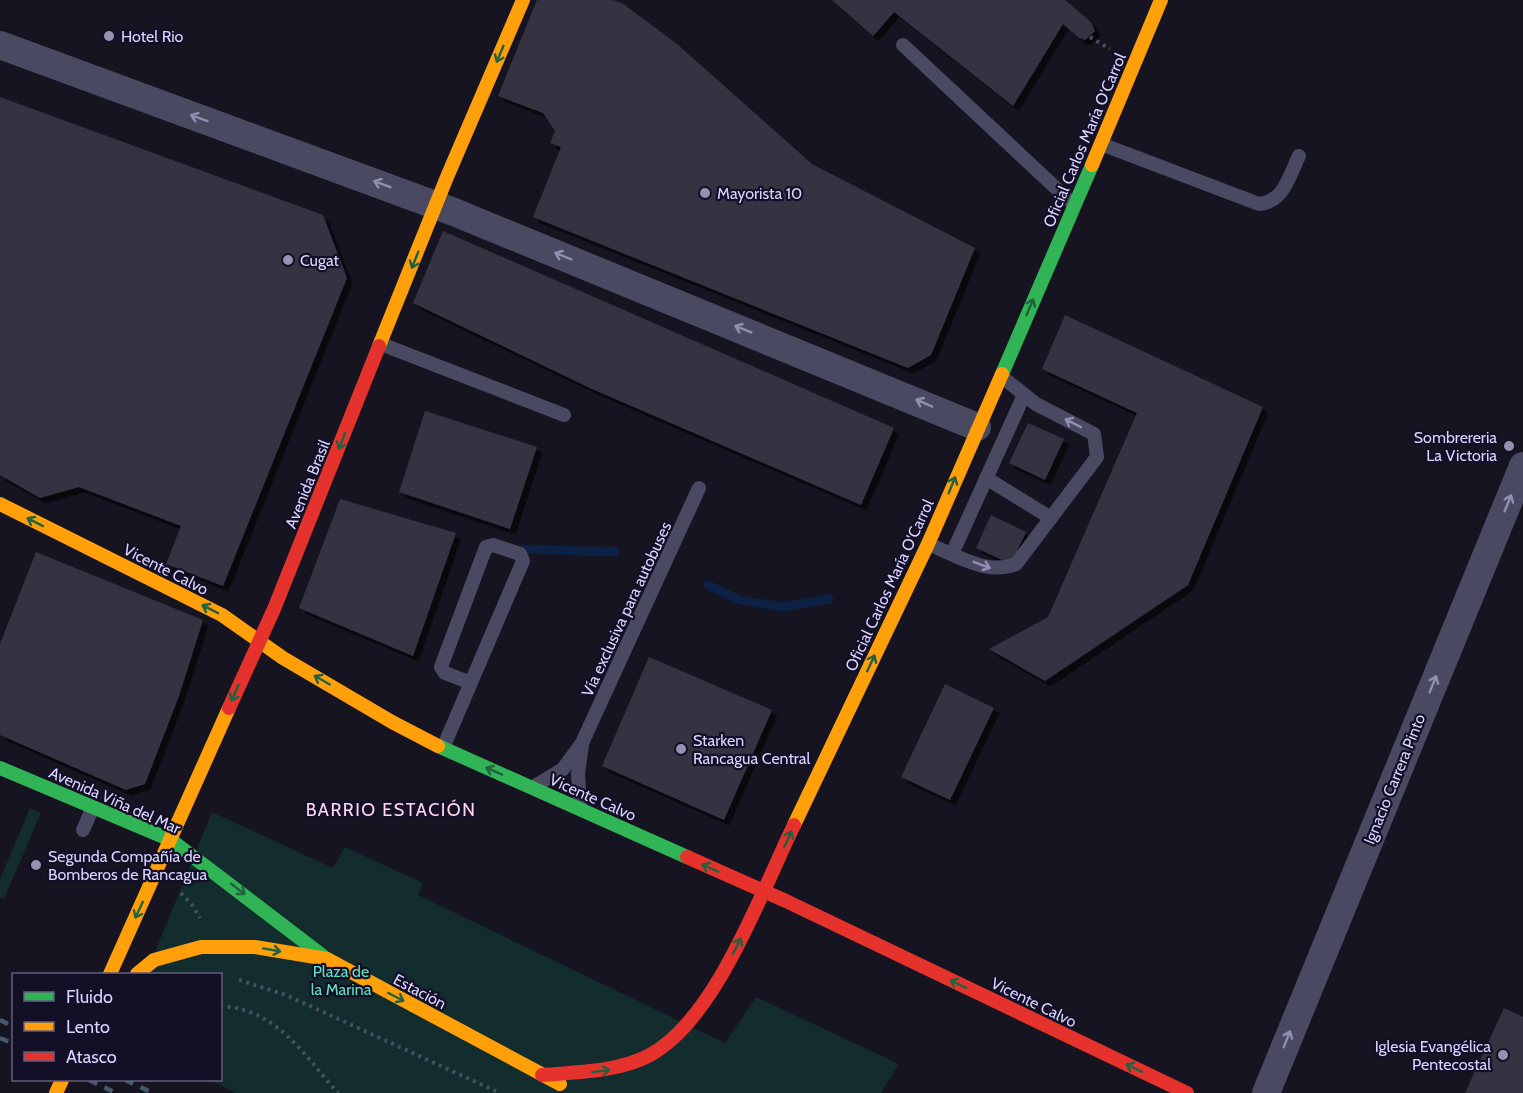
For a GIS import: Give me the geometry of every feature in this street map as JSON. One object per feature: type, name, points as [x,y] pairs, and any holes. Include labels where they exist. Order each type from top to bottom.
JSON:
[{"type":"main road","name":"Avenida Brasil","points":[[111,973],[259,640],[523,0]]},
{"type":"main road","name":"Oficial Carlos María O'Carrol","points":[[542,1075],[605,1071],[634,1064],[668,1045],[705,1005],[764,892],[928,544],[1161,0]]},
{"type":"main road","name":"Vicente Calvo","points":[[0,504],[222,615],[283,658],[392,722],[443,748],[764,892],[1186,1093]]},
{"type":"main road","name":"Avenida Viña del Mar","points":[[0,768],[171,840],[327,959]]},
{"type":"main road","name":"Estación","points":[[139,973],[154,960],[201,947],[255,947],[327,959],[569,1089]]},
{"type":"street","points":[[0,45],[437,206],[977,427]]},
{"type":"street","name":"Ignacio Carrera Pinto","points":[[1266,1093],[1523,466]]},
{"type":"lane","points":[[903,45],[1074,205]]},
{"type":"lane","points":[[1101,144],[1259,204],[1270,203],[1279,197],[1299,156]]},
{"type":"lane","points":[[381,345],[564,416]]},
{"type":"lane","points":[[928,544],[991,569],[1016,564],[1097,457],[1094,434],[1036,404],[1000,376]]},
{"type":"lane","points":[[952,554],[1024,395]]},
{"type":"lane","points":[[986,478],[1051,518]]},
{"type":"lane","name":"Vía exclusiva para autobuses","points":[[532,788],[563,769],[582,743],[699,488]]},
{"type":"lane","points":[[443,748],[471,683],[523,561],[520,554],[493,544],[486,547],[441,667],[445,673],[471,683]]},
{"type":"lane","name":"Vía exclusiva para autobuses","points":[[580,809],[578,774],[582,743]]},
{"type":"lane","points":[[83,830],[93,807]]},
{"type":"path","points":[[158,870],[194,906],[200,918],[201,947]]},
{"type":"path","points":[[234,978],[285,995],[500,1093]]},
{"type":"path","points":[[222,1006],[249,1011],[270,1020],[338,1093]]},
{"type":"green space","points":[[30,808],[41,813],[4,899],[0,897],[0,879]]},
{"type":"green space","name":"Plaza de la Marina","points":[[212,812],[333,868],[345,847],[423,883],[418,895],[725,1043],[756,997],[899,1064],[881,1093],[236,1093],[212,1081],[222,1081],[222,973],[146,973]]},
{"type":"building","name":"Mayorista 10","points":[[537,0],[612,0],[622,3],[677,44],[812,164],[975,248],[931,355],[908,368],[533,217],[561,147],[550,143],[555,131],[543,113],[498,96]]},
{"type":"building","points":[[832,0],[1065,0],[1091,22],[1095,31],[1085,40],[1079,38],[1063,24],[1013,106],[894,12],[873,36]]},
{"type":"building","points":[[0,97],[323,215],[347,278],[223,586],[166,564],[181,526],[79,487],[40,498],[0,475]]},
{"type":"building","points":[[443,231],[894,428],[861,505],[592,389],[413,303]]},
{"type":"building","points":[[1065,315],[1263,407],[1188,585],[1045,681],[989,649],[1048,617],[1137,413],[1042,369]]},
{"type":"building","points":[[425,411],[537,447],[510,529],[399,492]]},
{"type":"building","points":[[1028,423],[1064,439],[1045,480],[1009,463]]},
{"type":"building","points":[[340,499],[456,533],[413,656],[299,608]]},
{"type":"building","points":[[991,515],[1026,532],[1011,564],[976,548]]},
{"type":"building","points":[[36,552],[203,620],[179,696],[145,784],[126,790],[0,735],[0,644]]},
{"type":"building","points":[[649,657],[772,710],[724,820],[602,766]]},
{"type":"building","points":[[945,684],[994,708],[950,800],[901,777]]},
{"type":"building","name":"Iglesia Evangélica Pentecostal","points":[[1504,1008],[1523,1017],[1523,1093],[1465,1093]]},
{"type":"waterway","points":[[523,549],[615,552]]},
{"type":"waterway","points":[[708,585],[740,600],[782,607],[829,599]]},
{"type":"railway","points":[[0,1020],[12,1026]]},
{"type":"railway","points":[[0,1038],[12,1043]]},
{"type":"railway","points":[[91,1081],[116,1093]]},
{"type":"railway","points":[[127,1081],[153,1093]]},
{"type":"traffic: fast","points":[[1002,374],[1092,165]]},
{"type":"traffic: fast","points":[[438,746],[687,857]]},
{"type":"traffic: fast","points":[[0,768],[171,840],[323,956]]},
{"type":"traffic: slow","points":[[379,346],[447,177],[523,0]]},
{"type":"traffic: slow","points":[[1092,165],[1161,0]]},
{"type":"traffic: slow","points":[[794,825],[928,544],[1002,374]]},
{"type":"traffic: slow","points":[[0,504],[222,615],[283,658],[392,722],[438,746]]},
{"type":"traffic: slow","points":[[110,973],[229,708]]},
{"type":"traffic: slow","points":[[138,973],[154,960],[201,947],[255,947],[327,959],[560,1084]]},
{"type":"traffic: slow","points":[[56,1093],[62,1081]]},
{"type":"traffic: jam","points":[[229,708],[274,609],[379,346]]},
{"type":"traffic: jam","points":[[542,1075],[625,1065],[650,1055],[674,1038],[696,1013],[716,984],[751,918],[794,825]]},
{"type":"traffic: jam","points":[[687,857],[786,901],[1187,1093]]},
{"type":"place","name":"Hotel Rio","points":[[109,36]]},
{"type":"place","name":"Mayorista 10","points":[[705,193]]},
{"type":"place","name":"Cugat","points":[[288,260]]},
{"type":"place","name":"Sombrereria La Victoria","points":[[1509,446]]},
{"type":"place","name":"Starken Rancagua Central","points":[[681,749]]},
{"type":"place","name":"Segunda Compañía de Bomberos de Rancagua","points":[[36,865]]},
{"type":"place","name":"Iglesia Evangélica Pentecostal","points":[[1503,1055]]},
{"type":"district","name":"BARRIO ESTACIÓN","points":[[391,810]]}]
